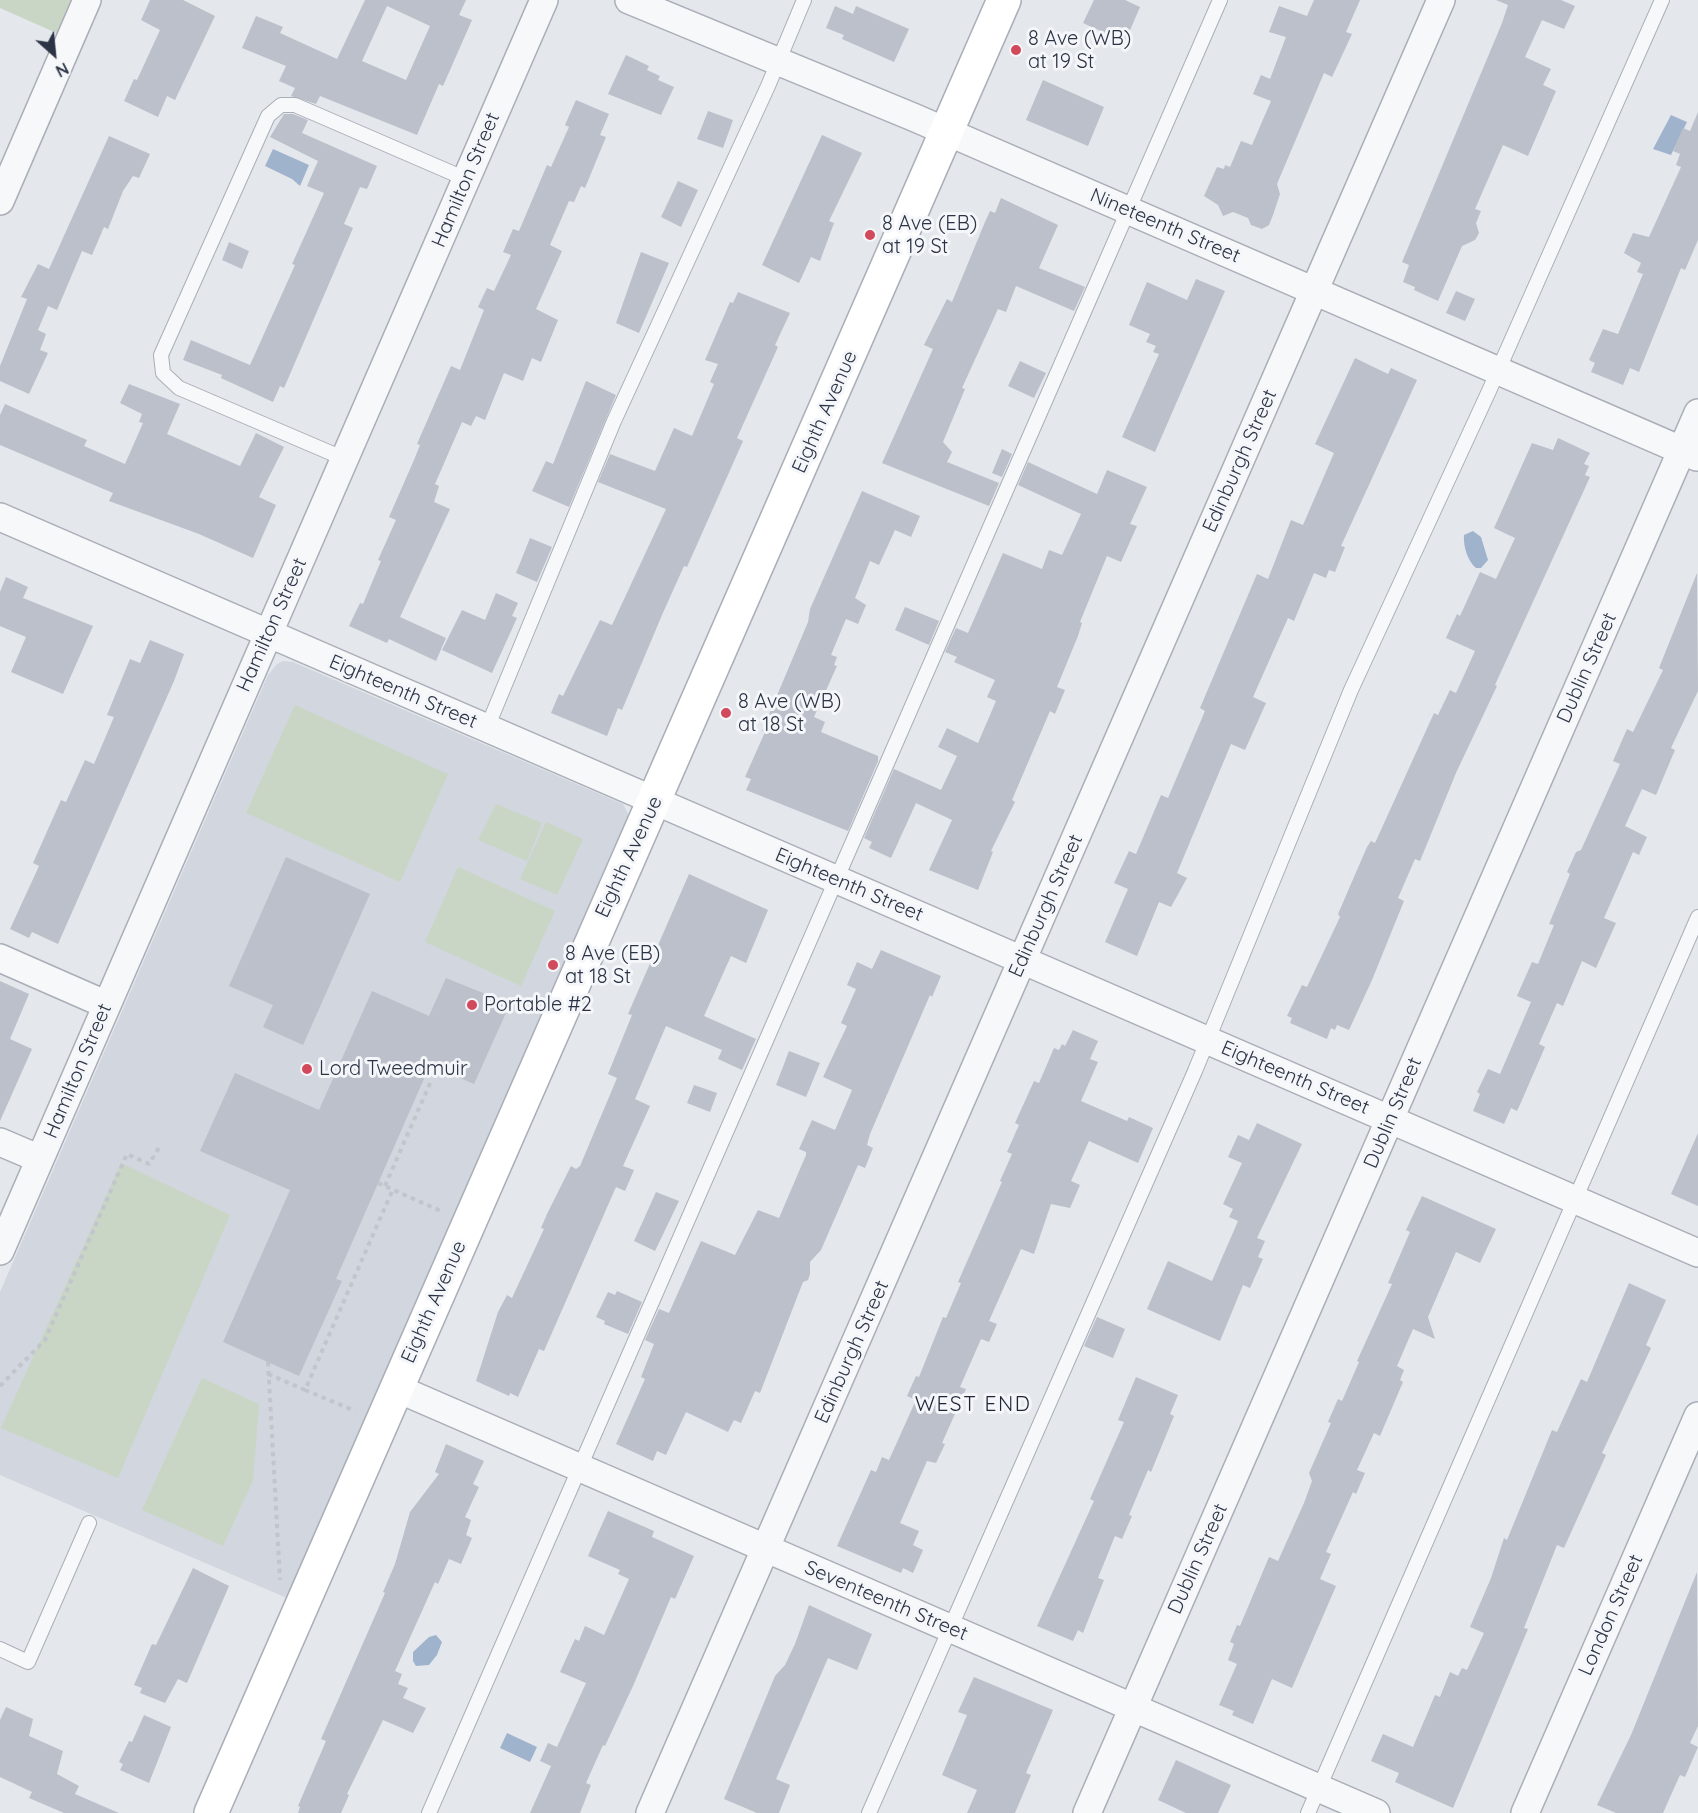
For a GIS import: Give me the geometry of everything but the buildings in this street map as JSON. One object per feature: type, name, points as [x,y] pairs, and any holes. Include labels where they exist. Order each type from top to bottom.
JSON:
[{"type":"street","points":[[0,201],[87,0]]},
{"type":"street","name":"Hamilton Street","points":[[0,1251],[544,0]]},
{"type":"street","name":"Nineteenth Street","points":[[629,0],[947,132],[1690,454]]},
{"type":"street","name":"Eighth Avenue","points":[[211,1813],[633,843],[655,801],[1004,0]]},
{"type":"street","name":"Edinburgh Street","points":[[650,1813],[1441,0]]},
{"type":"street","name":"Dublin Street","points":[[1087,1813],[1390,1120],[1690,454],[1698,413]]},
{"type":"street","name":"Eighteenth Street","points":[[0,517],[1698,1253]]},
{"type":"street","points":[[0,958],[106,1005]]},
{"type":"street","points":[[0,1142],[40,1159]]},
{"type":"street","name":"Seventeenth Street","points":[[396,1388],[1376,1813]]},
{"type":"street","name":"London Street","points":[[1525,1813],[1698,1416]]},
{"type":"lane","points":[[487,728],[614,421],[804,0]]},
{"type":"lane","points":[[429,1813],[1220,0]]},
{"type":"lane","points":[[869,1813],[1206,1040],[1351,690],[1498,370],[1662,0]]},
{"type":"lane","points":[[345,459],[179,388],[164,373],[161,355],[268,116],[281,105],[296,105],[466,179]]},
{"type":"lane","points":[[1308,1813],[1698,917]]},
{"type":"lane","points":[[0,1649],[28,1662],[89,1523]]},
{"type":"path","points":[[386,1186],[431,1081]]},
{"type":"path","points":[[0,1386],[45,1340],[127,1154],[149,1164],[160,1146]]},
{"type":"path","points":[[378,1183],[444,1213]]},
{"type":"path","points":[[305,1390],[393,1189]]},
{"type":"path","points":[[267,1362],[280,1590]]},
{"type":"path","points":[[268,1374],[355,1412]]},
{"type":"shaded area","name":"Lord Tweedmuir","points":[[283,661],[293,662],[623,804],[630,818],[623,840],[614,847],[287,1598],[0,1475],[0,1292],[268,675],[277,664]]},
{"type":"green space","points":[[0,0],[87,0],[70,39],[0,8]]},
{"type":"green space","points":[[295,705],[448,774],[400,882],[246,813]]},
{"type":"green space","points":[[496,804],[542,823],[527,861],[478,840]]},
{"type":"green space","points":[[546,822],[583,839],[557,895],[520,879]]},
{"type":"green space","points":[[458,867],[555,911],[521,986],[425,942]]},
{"type":"green space","points":[[121,1163],[230,1215],[118,1478],[1,1428]]},
{"type":"green space","points":[[202,1378],[259,1404],[253,1480],[223,1546],[142,1510]]},
{"type":"water","points":[[1671,115],[1687,122],[1671,155],[1653,149]]},
{"type":"water","points":[[273,149],[309,165],[300,186],[292,179],[265,166]]},
{"type":"water","points":[[1473,531],[1481,537],[1488,560],[1481,568],[1473,565],[1465,549],[1464,535]]},
{"type":"water","points":[[436,1635],[442,1642],[437,1655],[429,1665],[416,1666],[413,1661],[413,1652],[429,1637]]},
{"type":"water","points":[[507,1733],[537,1747],[530,1762],[500,1748]]},
{"type":"place","name":"8 Ave (WB) at 19 St","points":[[1016,50]]},
{"type":"place","name":"8 Ave (EB) at 19 St","points":[[870,235]]},
{"type":"place","name":"8 Ave (WB) at 18 St","points":[[726,713]]},
{"type":"place","name":"8 Ave (EB) at 18 St","points":[[553,965]]},
{"type":"place","name":"Portable #2","points":[[472,1005]]},
{"type":"place","name":"Lord Tweedmuir","points":[[307,1069]]},
{"type":"district","name":"WEST END","points":[[973,1405]]}]
